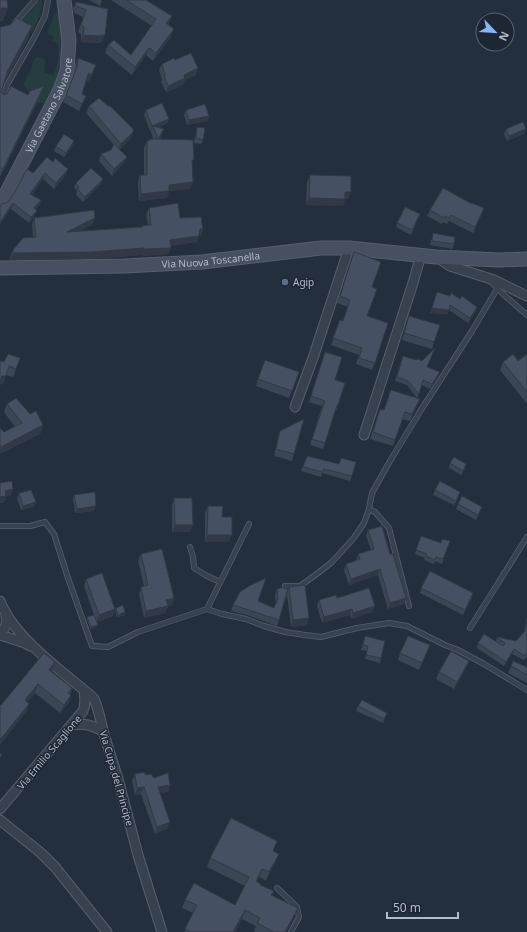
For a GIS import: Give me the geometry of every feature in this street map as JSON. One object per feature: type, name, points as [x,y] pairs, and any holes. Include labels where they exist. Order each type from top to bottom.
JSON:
[{"type":"main road","name":"Via Gaetano Salvatore","points":[[0,202],[7,192],[60,90],[67,71],[69,42],[64,0]]},
{"type":"main road","name":"Via Nuova Toscanella","points":[[0,268],[124,266],[202,262],[321,248],[349,248],[436,257],[499,260],[527,259]]},
{"type":"street","points":[[295,407],[313,358],[349,248]]},
{"type":"street","points":[[364,435],[421,255]]},
{"type":"street","points":[[436,257],[450,266],[494,280],[527,296]]},
{"type":"street","name":"Via Cupa del Principe","points":[[0,601],[6,615],[35,648],[94,699],[118,779],[138,855],[162,932]]},
{"type":"street","points":[[0,634],[7,622],[6,615]]},
{"type":"street","name":"Via Cupa del Principe","points":[[0,634],[35,648]]},
{"type":"street","name":"Via Emilio Scaglione","points":[[0,810],[83,712],[85,706],[84,690]]},
{"type":"street","points":[[72,725],[87,724],[103,731]]},
{"type":"street","points":[[0,820],[55,867],[107,932]]},
{"type":"lane","points":[[17,29],[11,26],[35,0]]},
{"type":"lane","points":[[0,104],[7,85],[45,16],[48,0]]},
{"type":"lane","points":[[28,35],[34,38]]},
{"type":"lane","points":[[486,278],[527,315]]},
{"type":"lane","points":[[285,586],[300,586],[331,563],[364,523],[369,509],[372,493],[424,404],[472,331],[497,289]]},
{"type":"lane","points":[[369,509],[375,512],[389,528],[409,606]]},
{"type":"lane","points":[[0,526],[30,526],[45,522],[54,534],[92,646],[108,647],[138,632],[207,609],[264,626],[321,637],[357,628],[390,623],[407,626],[458,650],[527,690]]},
{"type":"lane","points":[[207,609],[249,524]]},
{"type":"lane","points":[[470,628],[527,537]]},
{"type":"lane","points":[[190,547],[194,568],[220,583]]},
{"type":"lane","points":[[277,888],[297,907],[299,917],[291,932]]},
{"type":"green space","points":[[40,0],[42,0],[42,4],[40,13],[32,33],[30,30],[19,24]]},
{"type":"green space","points":[[55,13],[60,13],[65,43],[59,79],[49,103],[38,103],[36,101],[37,95],[23,85],[36,57],[45,60],[44,73],[54,75],[59,51],[57,43],[52,41],[54,37],[47,34]]},
{"type":"building","points":[[0,0],[7,0],[8,8],[0,8]]},
{"type":"building","points":[[126,0],[146,0],[172,16],[166,23],[174,29],[156,53],[149,48],[135,67],[108,45],[114,40],[131,55],[156,19]]},
{"type":"building","points":[[76,2],[108,9],[105,35],[83,35],[84,27],[81,25],[86,10],[76,6]]},
{"type":"building","points":[[17,18],[32,26],[8,70],[1,92],[4,95],[7,94],[11,86],[28,95],[30,91],[44,86],[3,169],[0,167],[0,27],[10,25]]},
{"type":"building","points":[[191,53],[198,68],[184,75],[185,78],[168,86],[164,76],[162,64],[174,58],[175,60]]},
{"type":"building","points":[[78,58],[96,65],[92,74],[88,74],[82,94],[86,96],[82,104],[66,95],[77,67]]},
{"type":"building","points":[[99,98],[110,106],[133,129],[133,132],[121,144],[89,106]]},
{"type":"building","points":[[162,103],[169,119],[152,126],[146,110]]},
{"type":"building","points":[[205,104],[209,116],[189,120],[186,110]]},
{"type":"building","points":[[523,122],[526,129],[509,136],[506,129]]},
{"type":"building","points":[[153,126],[164,129],[158,139]]},
{"type":"building","points":[[197,127],[205,128],[203,140],[196,138]]},
{"type":"building","points":[[64,134],[74,141],[66,153],[56,146]]},
{"type":"building","points":[[151,139],[193,140],[193,182],[169,185],[169,191],[141,194],[140,175],[147,175],[147,141]]},
{"type":"building","points":[[114,144],[127,157],[114,169],[101,154],[111,150]]},
{"type":"building","points":[[47,157],[53,162],[55,158],[68,169],[56,183],[45,173],[30,194],[41,200],[34,208],[37,211],[31,217],[13,203],[0,222],[0,207],[2,204],[9,201],[27,169],[33,173]]},
{"type":"building","points":[[91,168],[103,179],[85,197],[78,190],[79,187],[76,183]]},
{"type":"building","points":[[310,175],[351,176],[351,192],[345,192],[345,199],[309,198]]},
{"type":"building","points":[[443,188],[472,204],[484,208],[475,227],[451,215],[449,218],[445,216],[444,218],[430,210]]},
{"type":"building","points":[[178,203],[180,218],[201,217],[203,229],[200,229],[199,236],[170,240],[171,248],[144,248],[92,252],[13,253],[13,250],[23,238],[36,237],[34,218],[94,210],[95,218],[67,232],[142,227],[151,225],[149,208]]},
{"type":"building","points":[[405,207],[420,214],[412,230],[397,223]]},
{"type":"building","points":[[433,233],[455,237],[454,244],[432,241]]},
{"type":"building","points":[[354,252],[381,262],[372,287],[377,289],[367,316],[388,323],[375,363],[359,358],[362,348],[333,338],[340,320],[343,321],[350,300],[340,296]]},
{"type":"building","points":[[437,292],[450,296],[451,293],[460,299],[462,296],[477,307],[470,318],[450,305],[449,310],[432,308]]},
{"type":"building","points":[[409,316],[440,325],[434,342],[404,333]]},
{"type":"building","points":[[435,348],[427,367],[440,372],[432,384],[423,380],[419,394],[408,381],[397,377],[403,356],[422,361]]},
{"type":"building","points":[[325,352],[342,357],[335,380],[345,383],[325,443],[312,439],[325,401],[311,396]]},
{"type":"building","points":[[8,354],[20,358],[16,369],[9,366],[6,376],[2,376],[0,382],[0,361],[4,362]]},
{"type":"building","points":[[513,354],[518,361],[527,354],[527,392],[503,362]]},
{"type":"building","points":[[265,360],[299,372],[292,391],[258,379]]},
{"type":"building","points":[[391,390],[420,399],[412,414],[405,412],[395,440],[373,432],[380,409],[384,410]]},
{"type":"building","points":[[16,398],[30,414],[36,411],[43,425],[1,447],[0,428],[4,432],[22,423],[7,404]]},
{"type":"building","points":[[304,419],[294,454],[276,449],[280,431]]},
{"type":"building","points":[[307,456],[339,464],[341,458],[356,462],[352,476],[324,469],[323,472],[303,467]]},
{"type":"building","points":[[454,457],[466,464],[463,471],[450,463]]},
{"type":"building","points":[[12,481],[13,489],[5,491],[6,496],[0,497],[0,483]]},
{"type":"building","points":[[440,481],[460,492],[456,501],[435,490]]},
{"type":"building","points":[[31,490],[36,502],[23,506],[19,493]]},
{"type":"building","points":[[95,492],[96,506],[77,509],[74,495]]},
{"type":"building","points":[[462,496],[482,507],[478,515],[458,504]]},
{"type":"building","points":[[174,498],[192,498],[193,525],[175,525]]},
{"type":"building","points":[[208,506],[223,506],[222,517],[232,517],[232,535],[207,535]]},
{"type":"building","points":[[382,526],[390,554],[393,554],[406,598],[390,603],[380,569],[351,579],[346,564],[360,559],[358,554],[374,549],[368,530]]},
{"type":"building","points":[[421,536],[441,543],[442,539],[450,541],[443,559],[436,557],[435,560],[426,556],[427,554],[416,550]]},
{"type":"building","points":[[162,549],[174,598],[166,600],[168,606],[146,611],[141,587],[148,585],[141,554]]},
{"type":"building","points":[[430,571],[473,593],[465,610],[421,588]]},
{"type":"building","points":[[102,573],[115,609],[99,615],[86,579]]},
{"type":"building","points":[[266,578],[258,601],[274,608],[278,599],[277,589],[285,587],[285,589],[288,588],[279,620],[233,605],[240,592]]},
{"type":"building","points":[[305,585],[309,618],[293,620],[289,587]]},
{"type":"building","points":[[369,588],[375,606],[353,613],[352,609],[324,617],[319,600],[336,595],[337,598]]},
{"type":"building","points":[[123,605],[125,612],[118,615],[116,608]]},
{"type":"building","points":[[94,615],[98,625],[91,627],[87,617]]},
{"type":"building","points":[[527,622],[527,653],[525,656],[514,649],[506,662],[478,643],[484,634],[503,646],[505,643],[497,637],[516,641],[525,631]]},
{"type":"building","points":[[365,636],[385,641],[381,658],[366,655],[368,646],[363,645]]},
{"type":"building","points":[[408,636],[430,645],[422,663],[400,653]]},
{"type":"building","points":[[451,651],[469,661],[457,682],[439,672]]},
{"type":"building","points":[[44,653],[55,662],[49,670],[72,688],[68,693],[71,695],[64,705],[38,684],[25,700],[29,704],[0,740],[0,705]]},
{"type":"building","points":[[513,661],[527,667],[527,675],[511,666]]},
{"type":"building","points":[[362,700],[387,713],[384,719],[358,706]]},
{"type":"building","points":[[144,772],[146,775],[151,774],[154,778],[168,773],[170,785],[158,787],[170,822],[157,827],[144,787],[137,788],[135,774]]},
{"type":"building","points":[[231,818],[277,841],[273,851],[279,854],[269,872],[262,869],[256,881],[261,884],[260,885],[274,891],[271,895],[298,908],[285,932],[274,932],[257,923],[260,918],[245,910],[233,932],[190,932],[185,929],[197,905],[185,900],[194,883],[235,905],[249,877],[210,858]]},
{"type":"place","name":"Agip","points":[[285,282]]}]
